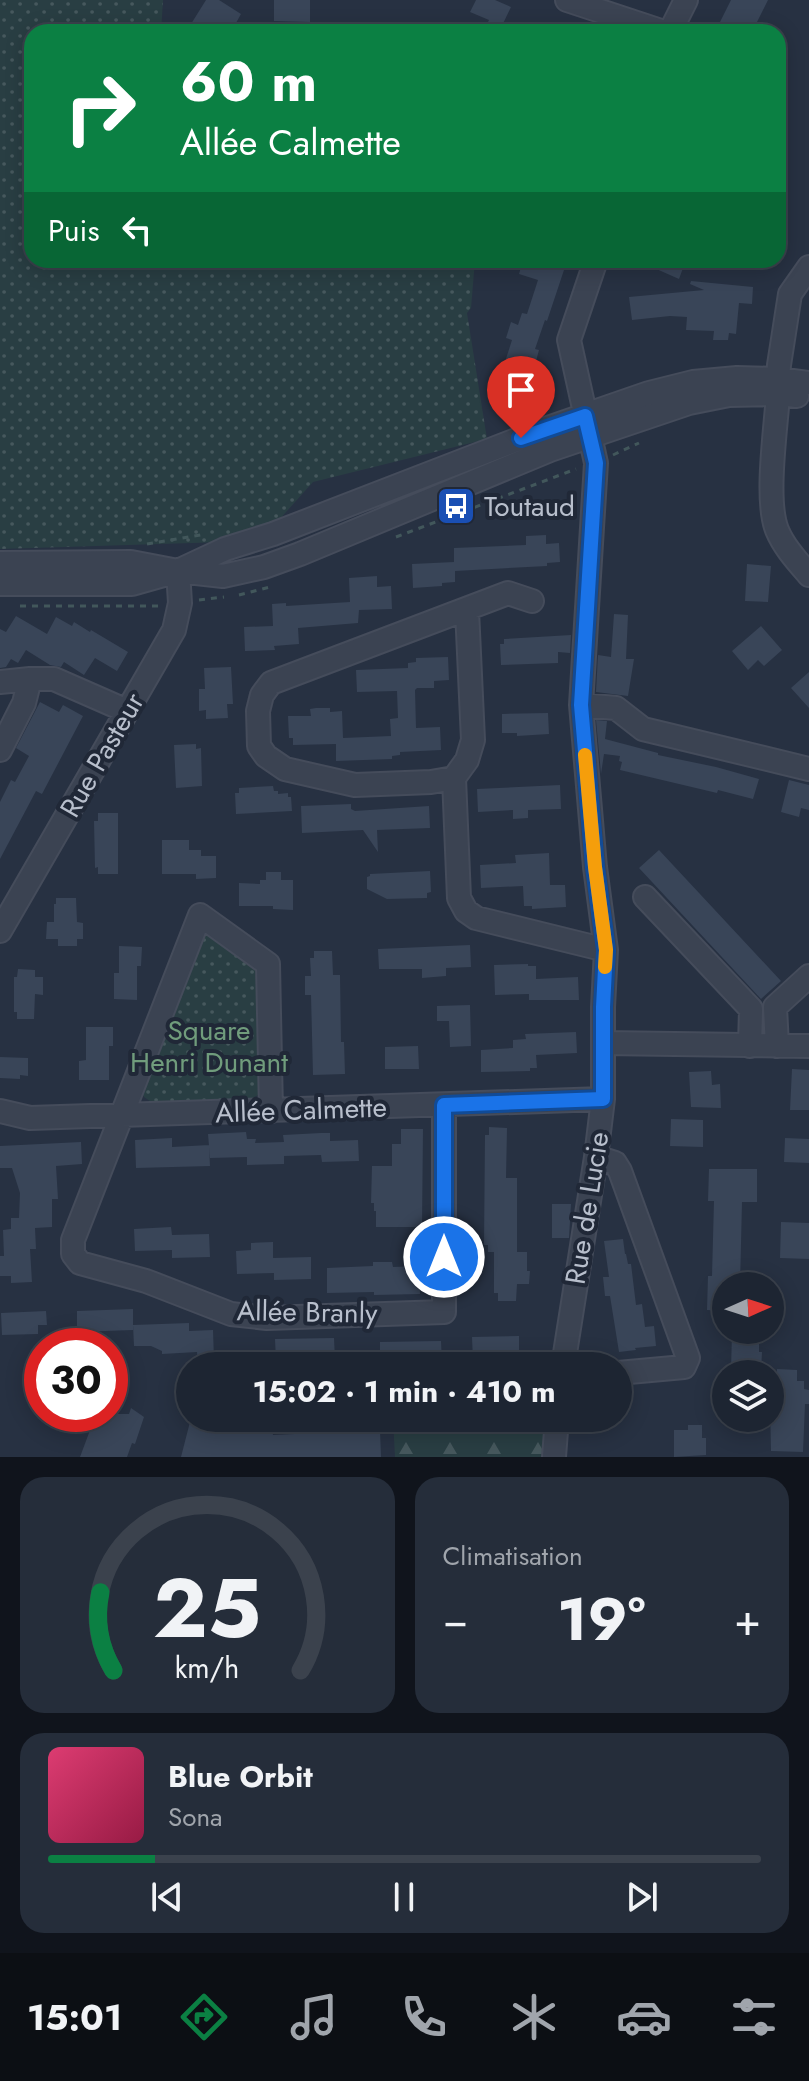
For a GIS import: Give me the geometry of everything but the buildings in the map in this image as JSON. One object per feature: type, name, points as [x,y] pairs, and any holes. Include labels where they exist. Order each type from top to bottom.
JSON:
[{"type":"street","points":[[567,0],[640,24]]},
{"type":"street","points":[[674,24],[686,0]]},
{"type":"street","points":[[809,267],[790,294],[779,365],[771,503],[776,529],[790,553],[809,575]]},
{"type":"street","name":"Rue de Lucie","points":[[565,1352],[603,1099],[606,950],[595,867],[581,705],[596,463],[569,340],[593,268]]},
{"type":"street","points":[[0,563],[131,562],[223,576],[264,567],[550,450],[588,427],[729,395],[809,383]]},
{"type":"street","points":[[778,387],[809,398]]},
{"type":"street","points":[[0,584],[132,584],[178,571]]},
{"type":"street","name":"Rue Pasteur","points":[[0,931],[174,630],[180,603],[178,571]]},
{"type":"street","points":[[454,778],[355,785],[285,769],[266,756],[259,746],[258,711],[262,695],[271,683],[508,593],[532,601]]},
{"type":"street","points":[[467,610],[473,740],[467,760],[454,778],[459,898],[466,911],[476,918],[606,950]]},
{"type":"street","points":[[0,750],[24,703],[30,679]]},
{"type":"street","points":[[0,682],[54,679],[127,711]]},
{"type":"street","points":[[581,705],[616,708],[643,729],[809,769]]},
{"type":"street","points":[[645,897],[751,1009],[750,1046]]},
{"type":"street","points":[[121,1116],[200,915],[268,964],[271,1111]]},
{"type":"street","points":[[751,1009],[775,1007],[809,976]]},
{"type":"street","points":[[775,1007],[777,1046]]},
{"type":"street","points":[[604,1043],[809,1046]]},
{"type":"street","name":"Allée Calmette","points":[[0,1111],[30,1118],[603,1099]]},
{"type":"street","name":"Allée Branly","points":[[121,1116],[73,1240],[73,1254],[80,1263],[146,1281],[231,1314],[267,1318],[444,1312],[444,1105]]},
{"type":"street","points":[[596,1157],[615,1163],[620,1171],[688,1358],[684,1367],[632,1372]]},
{"type":"street","points":[[554,1457],[556,1432]]},
{"type":"path","points":[[510,419],[540,409]]},
{"type":"path","points":[[137,546],[209,534]]},
{"type":"green space","points":[[0,0],[163,0],[162,24],[24,24],[24,268],[474,268],[471,308],[467,313],[487,439],[313,482],[260,541],[0,549]]},
{"type":"green space","name":"Square Henri Dunant","points":[[206,931],[259,970],[262,1086],[258,1095],[249,1101],[153,1103],[141,1091],[199,935]]},
{"type":"green space","points":[[394,1432],[544,1432],[542,1457],[395,1457]]},
{"type":"slow traffic","points":[[585,755],[606,950],[605,967]]},
{"type":"place","name":"Toutaud","points":[[456,506]]},
{"type":"route","points":[[444,1257],[444,1105],[603,1099],[606,950],[595,867],[581,705],[596,463],[585,416],[521,438]]}]
